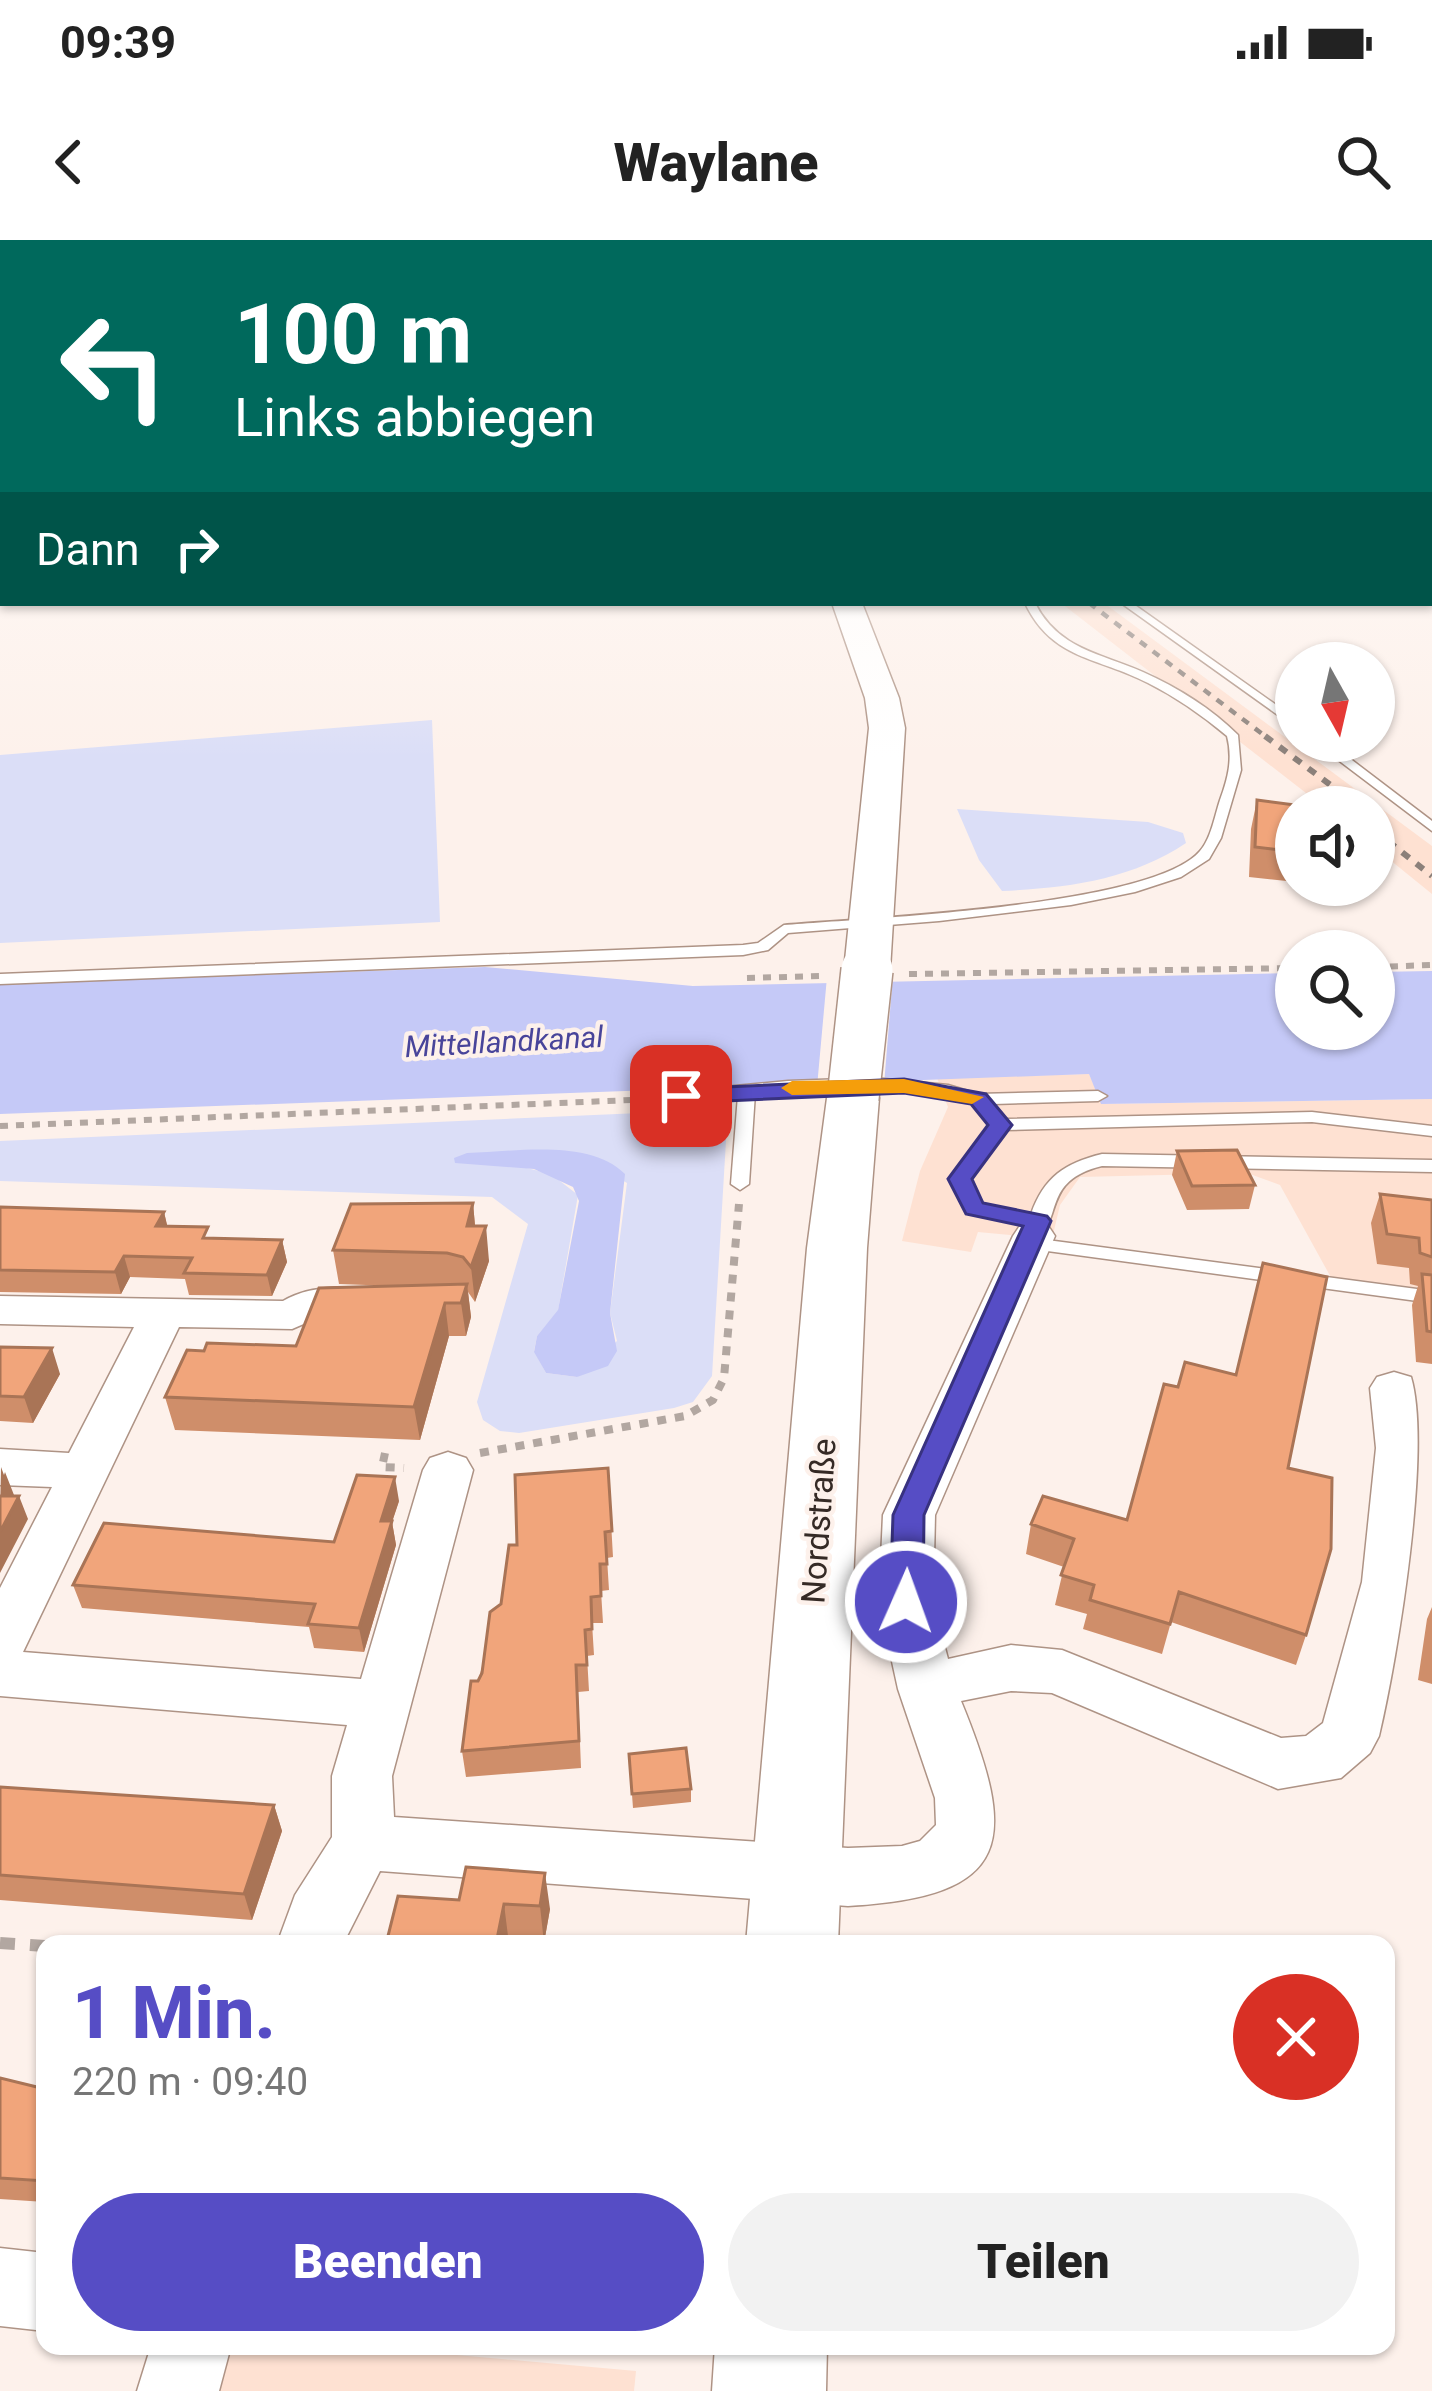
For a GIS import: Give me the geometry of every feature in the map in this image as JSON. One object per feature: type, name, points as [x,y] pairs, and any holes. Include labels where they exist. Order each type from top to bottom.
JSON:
[{"type":"main road","name":"Nordstraße","points":[[793,1908],[836,1272],[887,728],[882,698],[848,606]]},
{"type":"main road","points":[[769,2391],[771,2355]]},
{"type":"street","points":[[364,1842],[793,1908],[945,1861],[965,1841],[972,1816],[928,1689],[906,1602],[909,1515],[1036,1227]]},
{"type":"street","points":[[0,1310],[292,1315],[313,1302],[404,1304]]},
{"type":"street","points":[[0,1643],[163,1313]]},
{"type":"street","points":[[928,1689],[978,1672],[1035,1665],[1278,1764],[1320,1760],[1349,1736],[1359,1713],[1389,1582],[1401,1448],[1394,1388]]},
{"type":"street","points":[[0,1468],[81,1471]]},
{"type":"street","points":[[313,1935],[318,1916],[364,1842],[362,1776],[382,1704],[421,1469]]},
{"type":"street","points":[[0,1673],[382,1704]]},
{"type":"street","points":[[0,2287],[36,2291]]},
{"type":"street","points":[[178,2391],[188,2355]]},
{"type":"lane","points":[[0,979],[743,950],[763,947],[784,928],[968,916],[1098,895],[1188,868],[1204,856],[1213,838],[1238,759],[1232,735],[1152,680],[1057,643],[1038,624],[1031,606]]},
{"type":"lane","points":[[1130,606],[1275,709]]},
{"type":"lane","points":[[1347,762],[1432,827]]},
{"type":"lane","points":[[681,1096],[904,1086],[978,1099],[1098,1096]]},
{"type":"lane","points":[[740,1184],[747,1090]]},
{"type":"lane","points":[[978,1099],[1000,1125]]},
{"type":"lane","points":[[1000,1125],[1312,1117],[1432,1131]]},
{"type":"lane","points":[[1000,1125],[960,1179],[975,1209],[1036,1227],[1432,1297]]},
{"type":"lane","points":[[1036,1227],[1062,1172],[1102,1160],[1432,1166]]},
{"type":"path","points":[[1395,966],[1432,965]]},
{"type":"path","points":[[0,1126],[600,1105],[681,1096]]},
{"type":"path","points":[[386,1453],[382,1467],[421,1469],[490,1449],[669,1420],[713,1400],[724,1378],[740,1184]]},
{"type":"path","points":[[0,1943],[36,1945]]},
{"type":"shaded area","points":[[1065,606],[1108,606],[1275,730],[1275,762],[1319,762],[1351,786],[1297,786]]},
{"type":"shaded area","points":[[432,720],[440,922],[0,943],[0,755]]},
{"type":"shaded area","points":[[957,809],[1148,822],[1183,833],[1186,843],[1143,866],[1098,880],[1002,891],[979,860]]},
{"type":"shaded area","points":[[1395,819],[1432,846],[1432,894],[1395,864]]},
{"type":"shaded area","points":[[1089,1074],[1102,1104],[1432,1099],[1432,1297],[1334,1283],[1280,1185],[1247,1173],[1080,1177],[1060,1205],[1052,1239],[978,1232],[971,1252],[902,1241],[920,1171],[948,1107],[937,1078]]},
{"type":"shaded area","points":[[706,1113],[727,1124],[712,1376],[693,1402],[674,1408],[519,1433],[500,1431],[483,1420],[477,1402],[528,1224],[492,1197],[0,1181],[0,1141]],"holes":[[[467,1153],[577,1153],[627,1183],[610,1313],[617,1341],[577,1377],[546,1373],[534,1351],[537,1336],[558,1311],[578,1195],[551,1174]]]},
{"type":"shaded area","points":[[219,2355],[457,2355],[636,2371],[634,2391],[209,2391]]},
{"type":"water","name":"Mittellandkanal","points":[[485,967],[693,986],[1275,973],[1275,1050],[1395,1050],[1395,972],[1432,971],[1432,1099],[1101,1104],[1089,1074],[0,1114],[0,984]]},
{"type":"water","points":[[572,1151],[592,1155],[625,1174],[610,1313],[617,1351],[608,1366],[577,1377],[546,1373],[534,1352],[537,1336],[558,1310],[579,1201],[573,1187],[534,1169],[455,1163],[454,1158],[467,1153]]},
{"type":"pier","points":[[893,975],[884,1085],[817,1087],[827,977]]},
{"type":"building","points":[[1257,800],[1275,802],[1275,849],[1255,847]]},
{"type":"building","points":[[1237,1150],[1255,1185],[1192,1186],[1177,1151]]},
{"type":"building","points":[[1380,1194],[1432,1200],[1432,1257],[1420,1253],[1419,1238],[1387,1234]]},
{"type":"building","points":[[473,1203],[467,1226],[486,1226],[471,1267],[463,1257],[447,1253],[333,1250],[351,1204]]},
{"type":"building","points":[[0,1207],[164,1212],[156,1226],[208,1227],[203,1238],[282,1240],[267,1275],[184,1273],[192,1258],[124,1256],[115,1272],[0,1270]]},
{"type":"building","points":[[1263,1263],[1327,1277],[1288,1468],[1332,1478],[1331,1549],[1306,1635],[1179,1592],[1170,1624],[1090,1600],[1094,1585],[1061,1575],[1074,1539],[1031,1524],[1043,1496],[1127,1520],[1164,1384],[1178,1387],[1185,1362],[1236,1375]]},
{"type":"building","points":[[1422,1274],[1432,1275],[1432,1332],[1427,1331]]},
{"type":"building","points":[[467,1284],[461,1303],[445,1303],[414,1407],[165,1397],[187,1350],[204,1351],[207,1343],[296,1346],[319,1288]]},
{"type":"building","points":[[0,1347],[52,1348],[24,1397],[0,1396]]},
{"type":"building","points":[[608,1468],[612,1531],[605,1532],[607,1564],[600,1564],[601,1596],[591,1597],[592,1629],[585,1630],[587,1665],[576,1665],[579,1741],[462,1751],[471,1681],[478,1681],[482,1673],[490,1612],[501,1604],[509,1545],[517,1545],[515,1475]]},
{"type":"building","points":[[357,1475],[395,1477],[381,1521],[392,1521],[359,1628],[308,1624],[315,1604],[73,1585],[104,1523],[334,1542]]},
{"type":"building","points":[[0,1496],[19,1496],[0,1532]]},
{"type":"building","points":[[686,1748],[691,1789],[632,1794],[629,1754]]},
{"type":"building","points":[[0,1787],[274,1805],[244,1894],[0,1875]]},
{"type":"building","points":[[466,1867],[545,1873],[540,1906],[504,1904],[498,1935],[388,1935],[398,1896],[459,1900]]},
{"type":"building","points":[[0,2078],[36,2087],[36,2180],[0,2178]]},
{"type":"railway","points":[[1093,606],[1268,738]]},
{"type":"railway","points":[[1268,738],[1332,786]]},
{"type":"railway","points":[[1395,847],[1432,876]]},
{"type":"slow traffic","points":[[792,1088],[904,1086],[972,1097]]},
{"type":"route","points":[[681,1096],[747,1090],[940,1089],[978,1099],[1000,1125],[960,1179],[964,1195],[975,1209],[1038,1221],[1032,1244],[949,1416],[909,1515],[906,1602]]}]
